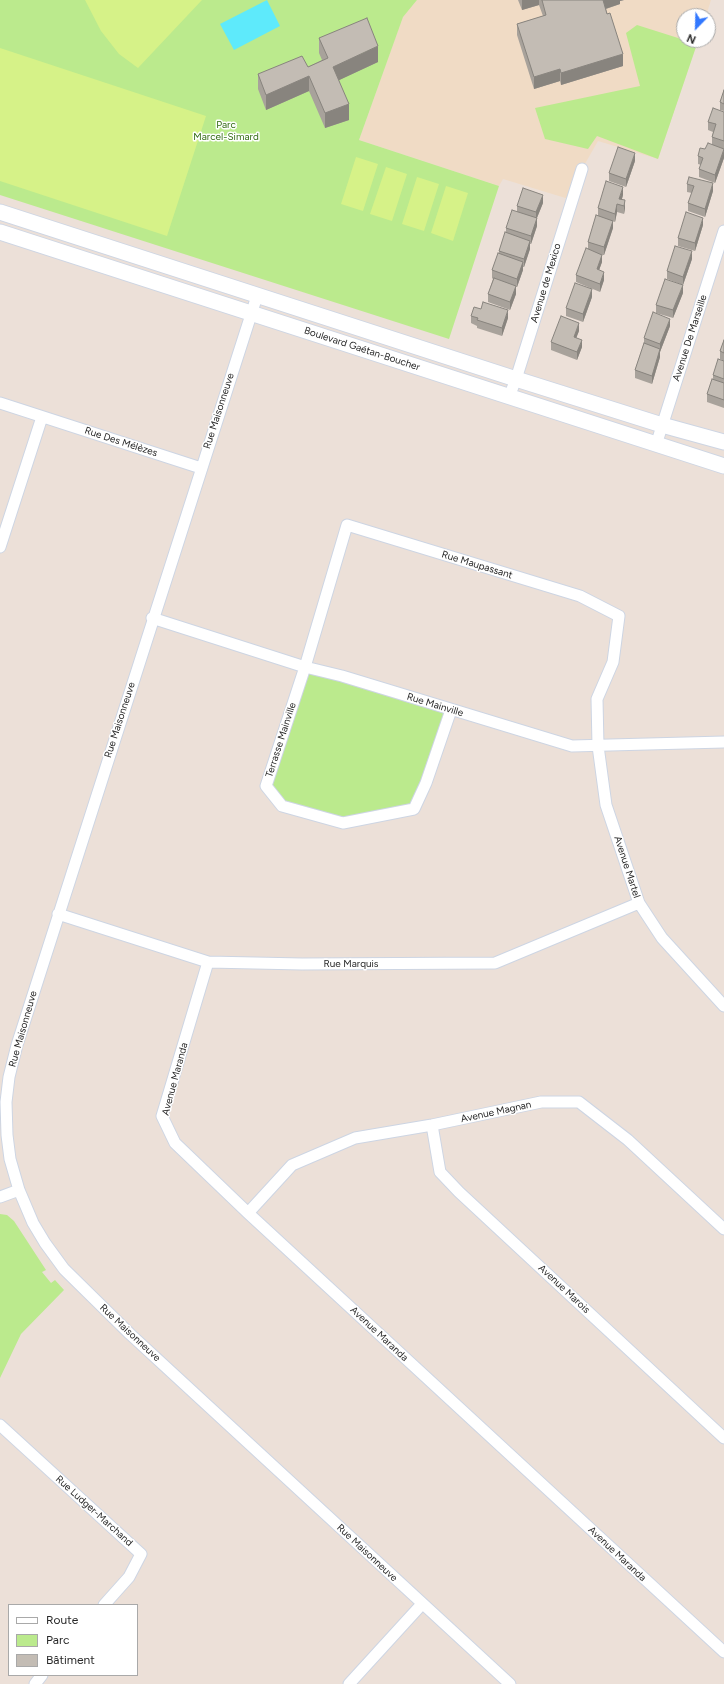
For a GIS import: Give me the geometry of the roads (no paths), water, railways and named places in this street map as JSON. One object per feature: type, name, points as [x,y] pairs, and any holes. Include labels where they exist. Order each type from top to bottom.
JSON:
[{"type":"street","name":"Avenue de Mexico","points":[[509,397],[582,169]]},
{"type":"street","name":"Boulevard Gaétan-Boucher","points":[[0,212],[516,379],[662,425],[724,442]]},
{"type":"street","name":"Boulevard Gaétan-Boucher","points":[[0,232],[724,466]]},
{"type":"street","name":"Avenue De Marseille","points":[[656,445],[723,238]]},
{"type":"street","name":"Rue Maisonneuve","points":[[257,296],[152,618],[17,1045],[9,1077],[6,1102],[7,1134],[13,1170],[27,1210],[41,1237],[57,1260],[75,1280],[130,1334],[510,1684]]},
{"type":"street","name":"Rue Des Mélèzes","points":[[0,403],[201,468]]},
{"type":"street","points":[[0,547],[42,417]]},
{"type":"street","name":"Rue Maupassant","points":[[305,667],[347,524],[580,596],[619,616],[613,662],[597,698],[598,746]]},
{"type":"street","name":"Rue Mainville","points":[[152,618],[305,667],[342,676],[572,746],[724,742]]},
{"type":"street","name":"Terrasse Mainville","points":[[305,667],[266,786],[282,806],[343,823],[414,809],[426,783],[451,710]]},
{"type":"street","name":"Avenue Martel","points":[[598,746],[606,805],[639,904],[662,938],[724,1006]]},
{"type":"street","name":"Rue Marquis","points":[[58,914],[208,962],[302,964],[495,963],[639,904]]},
{"type":"street","name":"Avenue Maranda","points":[[208,962],[162,1116],[175,1143],[248,1213],[724,1652]]},
{"type":"street","name":"Avenue Magnan","points":[[248,1213],[292,1165],[354,1138],[432,1125],[541,1102],[579,1102],[628,1140],[724,1228]]},
{"type":"street","name":"Avenue Marois","points":[[432,1125],[440,1172],[444,1177],[724,1438]]},
{"type":"street","points":[[0,1197],[19,1190]]},
{"type":"street","name":"Rue Ludger-Marchand","points":[[0,1425],[141,1554],[128,1577],[105,1604]]},
{"type":"street","points":[[349,1684],[422,1604]]},
{"type":"street","points":[[34,1684],[41,1676]]},
{"type":"water","points":[[267,0],[280,26],[234,50],[220,24]]},
{"type":"park label","name":"Parc Marcel-Simard","points":[[226,130]]}]
